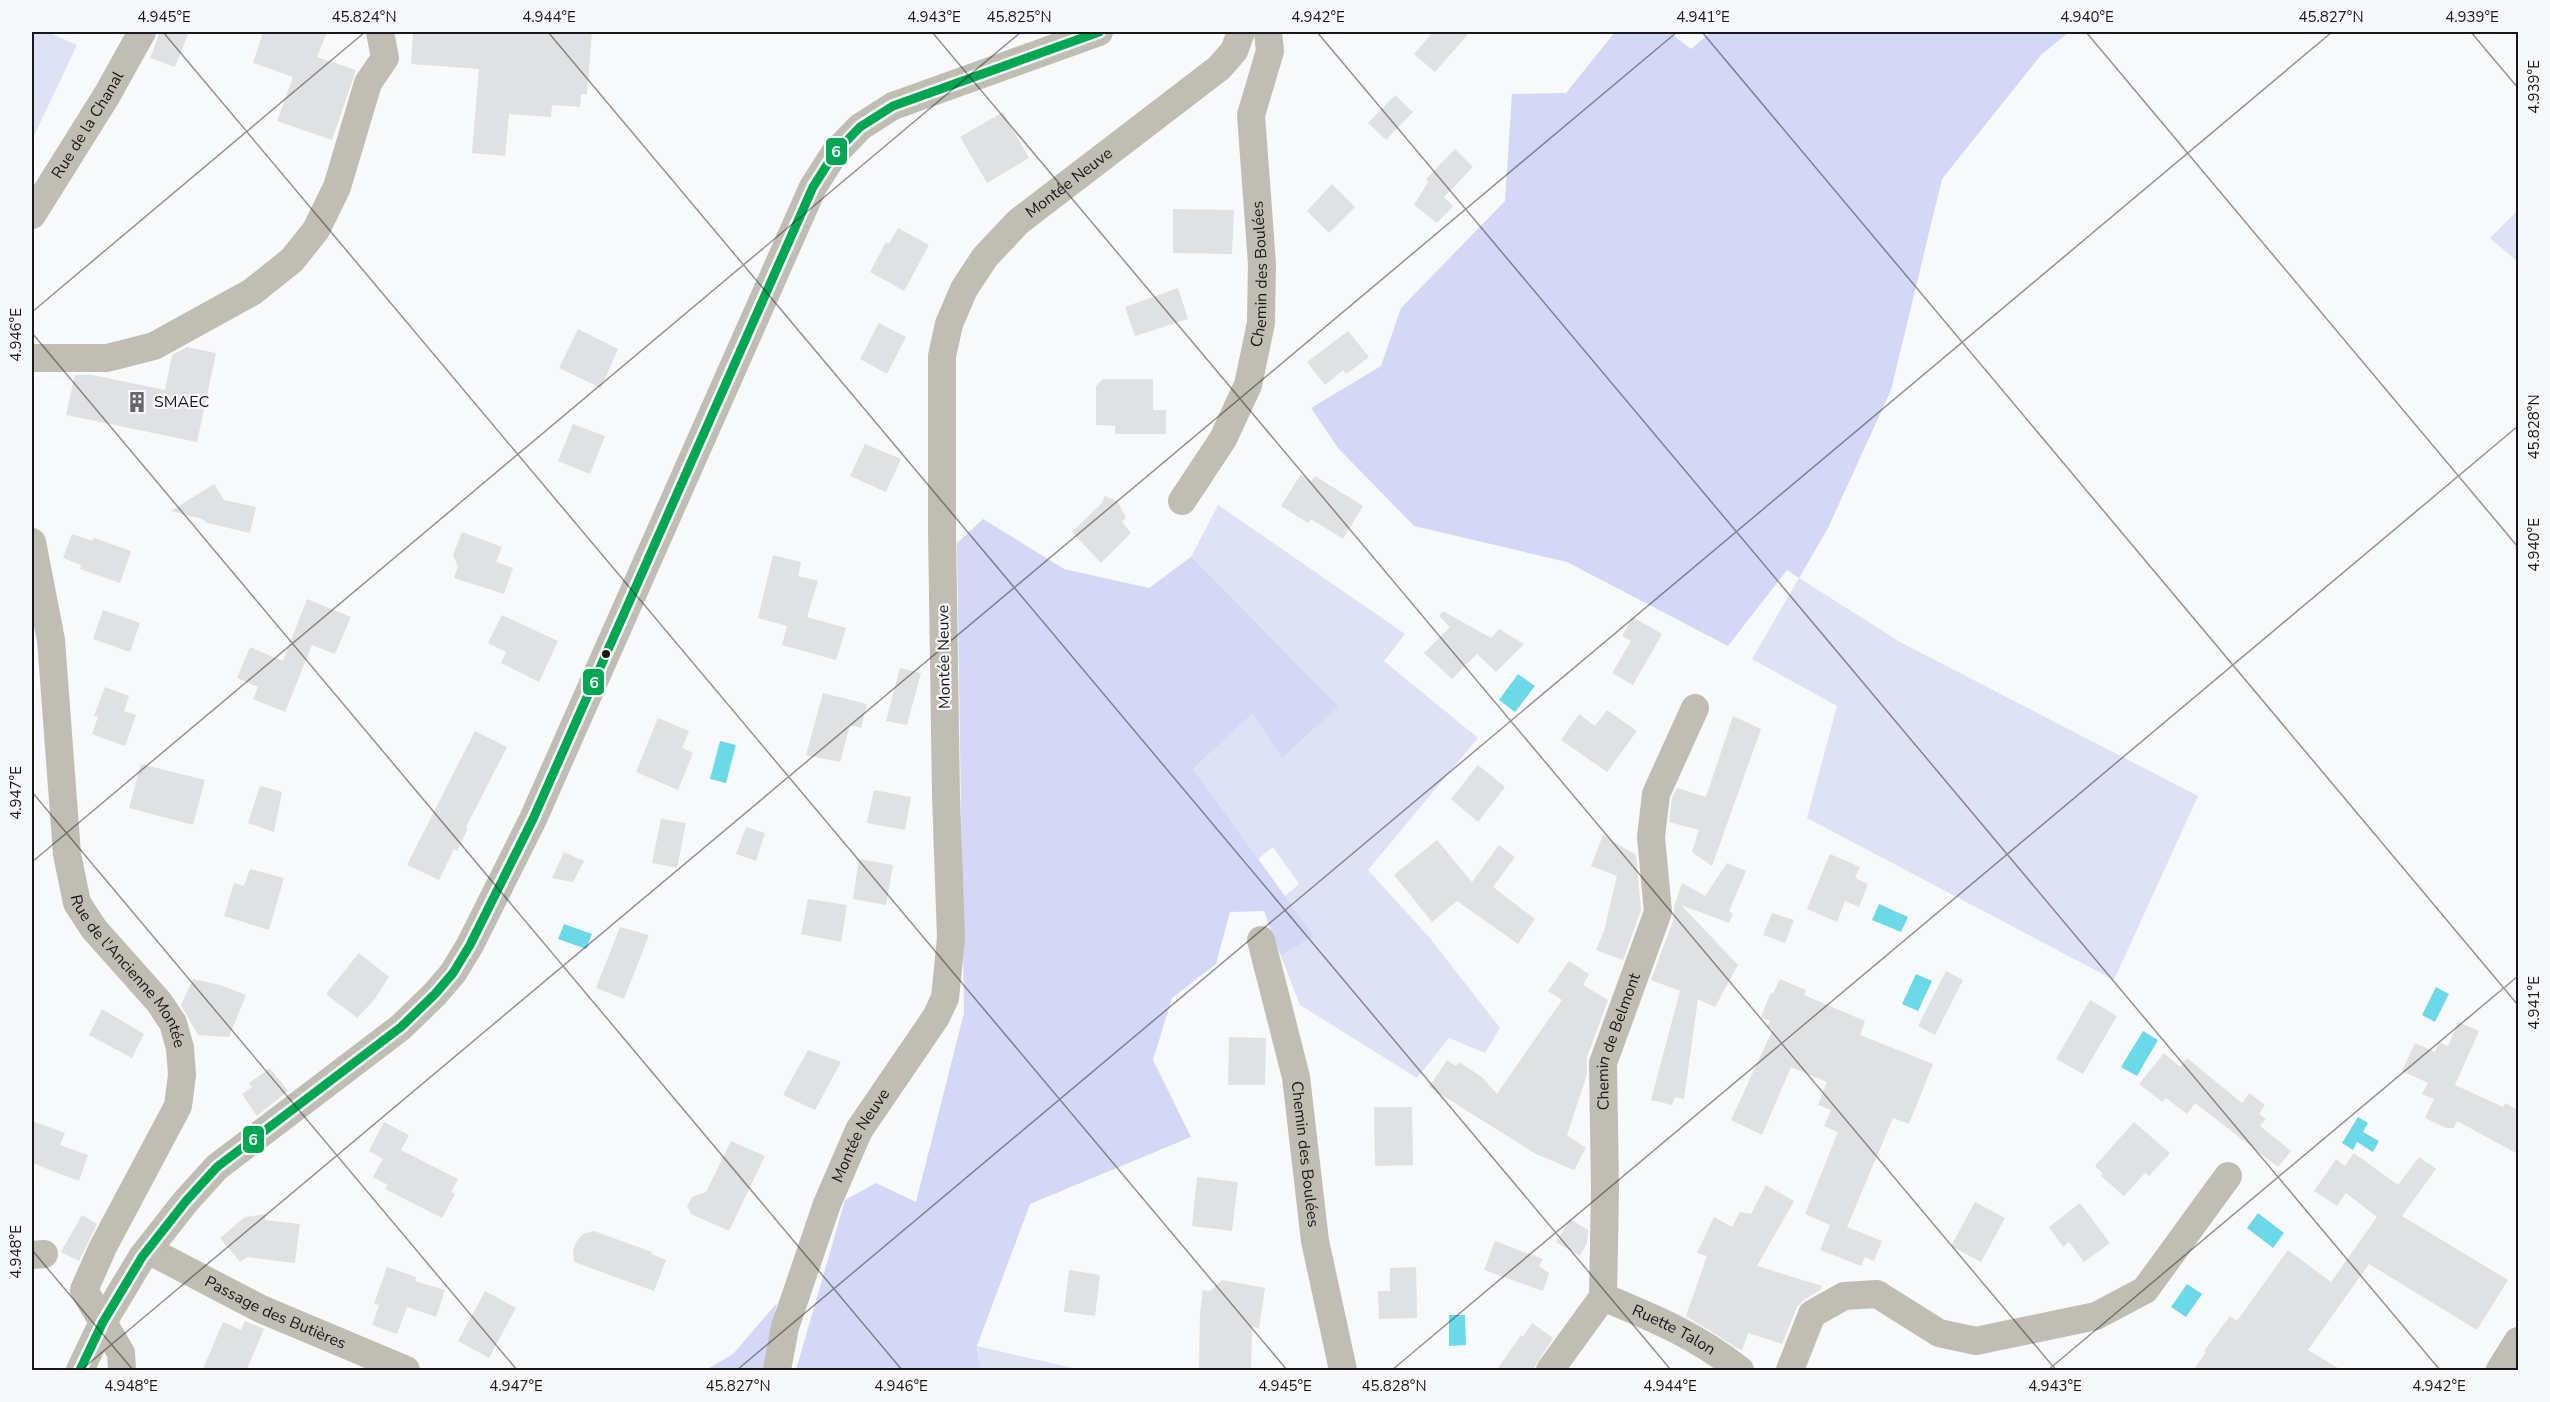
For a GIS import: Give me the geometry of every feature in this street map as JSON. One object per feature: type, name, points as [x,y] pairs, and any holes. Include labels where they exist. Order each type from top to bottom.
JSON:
[{"type":"street","name":"Rue de la Chanal","points":[[32,215],[107,95],[142,32]]},
{"type":"street","points":[[32,358],[107,358],[154,346],[252,292],[292,260],[316,230],[337,187],[368,83],[385,58],[380,32]]},
{"type":"street","points":[[80,1371],[103,1322],[148,1250],[186,1201],[217,1167],[401,1028],[453,973],[490,907],[532,819],[813,187],[834,154],[860,127],[893,106],[1099,32]]},
{"type":"street","name":"Chemin des Boulées","points":[[1182,501],[1223,439],[1248,386],[1261,322],[1262,264],[1251,115],[1270,51],[1248,32]]},
{"type":"street","name":"Montée Neuve","points":[[777,1371],[785,1327],[827,1204],[859,1130],[936,1017],[945,998],[951,938],[942,565],[942,356],[949,324],[964,289],[985,257],[1018,222],[1219,68],[1248,32]]},
{"type":"street","name":"Rue de l'Ancienne Montée","points":[[32,542],[51,640],[67,854],[77,903],[94,929],[159,1002],[173,1023],[180,1048],[182,1075],[177,1106],[103,1247],[84,1290],[121,1353],[122,1371]]},
{"type":"street","name":"Chemin de Belmont","points":[[1603,1297],[1605,1189],[1603,1063],[1658,912],[1651,837],[1656,794],[1695,708]]},
{"type":"street","name":"Chemin des Boulées","points":[[1261,940],[1296,1077],[1315,1241],[1343,1371]]},
{"type":"street","points":[[1790,1371],[1812,1314],[1844,1296],[1877,1294],[1939,1333],[1976,1341],[2096,1316],[2145,1290],[2228,1176]]},
{"type":"street","name":"Passage des Butières","points":[[148,1250],[261,1310],[406,1371]]},
{"type":"street","points":[[1550,1371],[1603,1297]]},
{"type":"street","name":"Ruette Talon","points":[[1603,1297],[1676,1328],[1714,1350],[1740,1371]]},
{"type":"street","points":[[2500,1371],[2518,1341]]},
{"type":"shaded area","points":[[32,32],[47,32],[77,45],[32,140]]},
{"type":"shaded area","points":[[1615,32],[1669,32],[1691,49],[1711,32],[2069,32],[2041,55],[1942,179],[1891,390],[1828,528],[1799,578],[1787,570],[1728,646],[1567,562],[1414,526],[1338,448],[1311,408],[1381,366],[1401,308],[1505,201],[1512,94],[1566,93]]},
{"type":"shaded area","points":[[2518,210],[2518,262],[2490,238]]},
{"type":"shaded area","points":[[1218,505],[1405,634],[1384,661],[1478,738],[1368,870],[1429,937],[1500,1028],[1485,1053],[1449,1038],[1417,1078],[1300,1005],[1281,956],[1314,936],[1285,896],[1299,884],[1273,847],[1258,859],[1193,769],[1253,713],[1191,557]]},
{"type":"shaded area","points":[[983,519],[1064,569],[1149,588],[1191,557],[1338,706],[1282,758],[1253,713],[1193,769],[1314,936],[1281,956],[1264,911],[1230,912],[1216,964],[1172,998],[1153,1060],[1191,1137],[1030,1204],[977,1346],[980,1370],[796,1370],[845,1200],[876,1183],[916,1202],[964,1013],[957,543]]},
{"type":"shaded area","points":[[1799,578],[1900,642],[2198,796],[2114,980],[1807,818],[1837,706],[1752,659]]},
{"type":"shaded area","points":[[777,1303],[764,1370],[706,1370],[733,1354]]},
{"type":"shaded area","points":[[977,1346],[1081,1370],[980,1370]]},
{"type":"water","points":[[1518,674],[1535,686],[1515,712],[1499,700]]},
{"type":"water","points":[[720,741],[736,745],[726,783],[710,779]]},
{"type":"water","points":[[1879,904],[1908,917],[1901,932],[1872,920]]},
{"type":"water","points":[[564,924],[592,934],[586,949],[558,939]]},
{"type":"water","points":[[1916,974],[1932,981],[1918,1011],[1902,1004]]},
{"type":"water","points":[[2436,987],[2449,994],[2435,1022],[2422,1015]]},
{"type":"water","points":[[2143,1031],[2158,1040],[2137,1076],[2121,1067]]},
{"type":"water","points":[[2358,1117],[2368,1123],[2363,1132],[2379,1141],[2373,1152],[2357,1142],[2353,1150],[2342,1143]]},
{"type":"water","points":[[2258,1213],[2284,1233],[2273,1248],[2247,1228]]},
{"type":"water","points":[[2187,1284],[2202,1294],[2186,1317],[2171,1307]]},
{"type":"water","points":[[1449,1315],[1465,1315],[1466,1345],[1449,1346]]},
{"type":"building","points":[[160,32],[189,32],[175,67],[150,58]]},
{"type":"building","points":[[263,32],[327,32],[317,57],[356,70],[332,140],[277,121],[293,77],[253,63]]},
{"type":"building","points":[[413,32],[592,32],[587,94],[581,94],[580,107],[552,105],[551,117],[509,114],[505,156],[472,153],[479,69],[411,64]]},
{"type":"building","points":[[1433,32],[1470,32],[1435,72],[1414,54]]},
{"type":"building","points":[[1395,95],[1413,112],[1386,140],[1368,123]]},
{"type":"building","points":[[1003,112],[1029,158],[987,183],[960,137]]},
{"type":"building","points":[[1455,149],[1473,167],[1444,197],[1453,206],[1437,223],[1414,205],[1428,182],[1426,179]]},
{"type":"building","points":[[1332,184],[1355,207],[1329,233],[1307,211]]},
{"type":"building","points":[[1173,209],[1234,210],[1232,254],[1173,253]]},
{"type":"building","points":[[898,228],[929,245],[904,291],[870,272],[886,242],[889,244]]},
{"type":"building","points":[[1178,288],[1188,319],[1135,336],[1125,307]]},
{"type":"building","points":[[879,323],[906,337],[887,374],[860,359]]},
{"type":"building","points":[[578,329],[618,349],[601,388],[559,368]]},
{"type":"building","points":[[1348,331],[1369,357],[1346,374],[1343,370],[1325,385],[1307,362]]},
{"type":"building","name":"SMAEC","points":[[187,347],[216,353],[197,442],[66,415],[75,375],[92,375],[165,390],[172,355]]},
{"type":"building","points":[[1103,379],[1153,379],[1153,410],[1166,410],[1166,434],[1115,434],[1115,426],[1096,425],[1096,386]]},
{"type":"building","points":[[573,424],[605,436],[590,474],[558,461]]},
{"type":"building","points":[[865,444],[901,459],[886,492],[850,476]]},
{"type":"building","points":[[1301,474],[1311,481],[1315,476],[1363,506],[1343,539],[1311,519],[1308,523],[1281,506]]},
{"type":"building","points":[[214,484],[224,500],[256,507],[250,533],[207,523],[202,519],[171,511]]},
{"type":"building","points":[[1105,496],[1117,501],[1126,517],[1122,522],[1131,533],[1101,563],[1072,532],[1101,504]]},
{"type":"building","points":[[462,532],[502,547],[496,562],[513,568],[504,594],[454,578],[458,566],[453,555]]},
{"type":"building","points":[[72,534],[92,541],[94,538],[131,551],[120,583],[80,569],[81,565],[63,558]]},
{"type":"building","points":[[773,555],[801,562],[798,576],[818,581],[807,617],[846,628],[836,660],[782,645],[787,626],[758,618]]},
{"type":"building","points":[[307,599],[351,617],[335,654],[312,645],[285,712],[253,699],[258,687],[237,678],[250,647],[283,661]]},
{"type":"building","points":[[103,610],[140,623],[130,652],[93,639]]},
{"type":"building","points":[[1443,611],[1491,638],[1499,629],[1524,644],[1496,672],[1477,654],[1452,679],[1424,653],[1450,627],[1439,616]]},
{"type":"building","points":[[502,615],[558,641],[539,682],[501,663],[506,652],[488,643]]},
{"type":"building","points":[[1633,617],[1662,634],[1633,685],[1612,673],[1631,641],[1622,636]]},
{"type":"building","points":[[900,668],[921,673],[907,725],[886,721]]},
{"type":"building","points":[[105,687],[129,696],[124,711],[136,715],[125,746],[92,734],[98,717],[94,716]]},
{"type":"building","points":[[823,693],[867,704],[861,728],[850,725],[840,762],[806,755]]},
{"type":"building","points":[[1607,710],[1637,731],[1607,772],[1561,740],[1579,714],[1595,726]]},
{"type":"building","points":[[1733,716],[1761,729],[1712,866],[1692,852],[1699,830],[1669,822],[1672,798],[1677,788],[1706,797]]},
{"type":"building","points":[[658,718],[689,731],[682,748],[693,753],[678,790],[636,772]]},
{"type":"building","points":[[475,731],[507,747],[466,827],[468,828],[457,851],[454,849],[439,880],[407,865]]},
{"type":"building","points":[[141,764],[205,780],[193,825],[129,808]]},
{"type":"building","points":[[1478,765],[1505,787],[1478,822],[1451,799]]},
{"type":"building","points":[[260,786],[282,792],[274,832],[248,823]]},
{"type":"building","points":[[874,790],[911,797],[905,830],[867,823]]},
{"type":"building","points":[[661,819],[686,823],[677,868],[652,863]]},
{"type":"building","points":[[746,827],[765,833],[756,861],[736,854]]},
{"type":"building","points":[[1603,835],[1636,855],[1641,910],[1623,960],[1596,950],[1604,931],[1617,876],[1591,866]]},
{"type":"building","points":[[1437,840],[1472,882],[1499,845],[1515,857],[1493,887],[1535,919],[1518,944],[1457,901],[1432,922],[1394,875]]},
{"type":"building","points":[[564,852],[584,861],[573,882],[552,878]]},
{"type":"building","points":[[1830,854],[1860,867],[1855,878],[1868,884],[1859,907],[1845,901],[1837,922],[1807,909]]},
{"type":"building","points":[[859,859],[893,865],[886,905],[853,899]]},
{"type":"building","points":[[1727,863],[1746,871],[1729,911],[1733,914],[1729,923],[1681,905],[1738,965],[1715,1007],[1698,999],[1684,1099],[1675,1097],[1672,1105],[1651,1100],[1680,991],[1651,980],[1674,918],[1674,907],[1682,883],[1705,896]]},
{"type":"building","points":[[250,869],[284,878],[269,930],[224,916],[234,883],[244,886]]},
{"type":"building","points":[[808,899],[847,905],[841,942],[801,934]]},
{"type":"building","points":[[1772,913],[1794,920],[1785,943],[1763,935]]},
{"type":"building","points":[[620,927],[649,935],[624,999],[596,988]]},
{"type":"building","points":[[359,953],[389,977],[374,1000],[357,1018],[326,994]]},
{"type":"building","points":[[1569,961],[1589,974],[1583,985],[1608,1000],[1587,1057],[1587,1074],[1567,1135],[1586,1148],[1574,1170],[1536,1154],[1429,1087],[1447,1060],[1456,1066],[1459,1062],[1482,1077],[1497,1094],[1562,1000],[1548,991]]},
{"type":"building","points":[[1946,971],[1963,980],[1935,1035],[1918,1026]]},
{"type":"building","points":[[193,979],[220,985],[246,995],[229,1037],[198,1035],[181,1005]]},
{"type":"building","points":[[1780,979],[1806,990],[1804,995],[1865,1021],[1860,1035],[1933,1064],[1909,1124],[1893,1118],[1847,1227],[1882,1241],[1874,1261],[1865,1257],[1861,1266],[1820,1250],[1830,1225],[1805,1214],[1838,1132],[1824,1126],[1831,1110],[1818,1105],[1827,1082],[1791,1067],[1762,1135],[1731,1120],[1773,1029],[1767,1027],[1770,1021],[1761,1017],[1771,992],[1773,994]]},
{"type":"building","points":[[2090,1000],[2117,1016],[2083,1074],[2056,1059]]},
{"type":"building","points":[[102,1009],[144,1034],[132,1058],[89,1035]]},
{"type":"building","points":[[2458,1022],[2479,1031],[2455,1085],[2503,1107],[2505,1103],[2518,1110],[2518,1154],[2457,1121],[2454,1128],[2446,1128],[2425,1118],[2434,1099],[2422,1094],[2428,1083],[2402,1071],[2415,1043],[2435,1052],[2439,1042],[2448,1046]]},
{"type":"building","points":[[1229,1037],[1266,1038],[1265,1085],[1228,1085]]},
{"type":"building","points":[[808,1050],[841,1062],[815,1110],[783,1095]]},
{"type":"building","points":[[2164,1053],[2180,1067],[2187,1058],[2242,1103],[2249,1093],[2265,1105],[2259,1114],[2266,1119],[2260,1126],[2291,1151],[2278,1167],[2195,1103],[2187,1114],[2166,1098],[2162,1102],[2139,1084]]},
{"type":"building","points":[[270,1068],[288,1091],[257,1116],[242,1094],[252,1087],[249,1083]]},
{"type":"building","points":[[1374,1107],[1412,1107],[1413,1165],[1375,1166]]},
{"type":"building","points":[[32,1121],[65,1133],[60,1145],[88,1155],[79,1181],[32,1163]]},
{"type":"building","points":[[384,1122],[409,1135],[401,1150],[458,1179],[451,1192],[455,1194],[442,1218],[385,1189],[388,1185],[373,1177],[383,1159],[369,1151]]},
{"type":"building","points":[[2134,1122],[2170,1153],[2149,1176],[2145,1173],[2124,1196],[2101,1176],[2103,1174],[2095,1166]]},
{"type":"building","points":[[731,1141],[765,1156],[729,1231],[691,1214],[687,1206],[692,1197],[706,1192]]},
{"type":"building","points":[[2354,1153],[2398,1185],[2419,1157],[2436,1169],[2402,1216],[2508,1280],[2477,1330],[2369,1264],[2308,1350],[2343,1371],[2193,1371],[2206,1352],[2204,1351],[2230,1316],[2237,1321],[2288,1250],[2331,1282],[2377,1217],[2346,1193],[2337,1206],[2314,1191],[2336,1159],[2345,1166]]},
{"type":"building","points":[[1197,1177],[1238,1182],[1232,1231],[1192,1226]]},
{"type":"building","points":[[1766,1185],[1794,1201],[1757,1266],[1822,1286],[1797,1307],[1782,1344],[1748,1333],[1742,1351],[1686,1316],[1707,1256],[1697,1253],[1714,1217],[1732,1227],[1740,1212],[1751,1214]]},
{"type":"building","points":[[1975,1202],[2005,1218],[1981,1262],[1951,1246]]},
{"type":"building","points":[[2080,1203],[2110,1243],[2084,1262],[2069,1242],[2063,1247],[2049,1227]]},
{"type":"building","points":[[266,1214],[265,1220],[300,1224],[295,1263],[247,1257],[240,1262],[220,1238],[245,1217]]},
{"type":"building","points":[[82,1215],[97,1224],[79,1261],[61,1252]]},
{"type":"building","points":[[1570,1219],[1588,1230],[1587,1243],[1580,1256],[1556,1242]]},
{"type":"building","points":[[594,1231],[652,1252],[651,1254],[666,1260],[654,1291],[574,1262],[573,1252],[576,1242],[583,1234]]},
{"type":"building","points":[[1495,1241],[1543,1259],[1539,1266],[1549,1273],[1543,1291],[1484,1270]]},
{"type":"building","points":[[387,1267],[416,1277],[415,1281],[445,1290],[436,1317],[407,1307],[397,1334],[372,1325],[379,1305],[374,1304]]},
{"type":"building","points":[[1416,1267],[1417,1318],[1379,1319],[1378,1291],[1390,1291],[1390,1268]]},
{"type":"building","points":[[1069,1270],[1100,1275],[1095,1316],[1064,1312]]},
{"type":"building","points":[[1222,1280],[1265,1288],[1259,1328],[1252,1327],[1251,1371],[1199,1371],[1200,1313],[1203,1290],[1210,1291]]},
{"type":"building","points":[[485,1291],[516,1308],[489,1358],[458,1341]]},
{"type":"building","points":[[245,1321],[264,1329],[246,1371],[202,1371],[223,1322],[241,1330]]},
{"type":"building","points":[[1532,1323],[1553,1338],[1532,1371],[1496,1371],[1521,1335],[1523,1337]]},
{"type":"transit line","name":"6","points":[[80,1370],[103,1322],[142,1257],[186,1201],[217,1167],[401,1027],[453,973],[470,945],[533,819],[813,187],[834,154],[860,127],[893,106],[1099,32]]},
{"type":"place","name":"SMAEC","points":[[137,402]]}]
